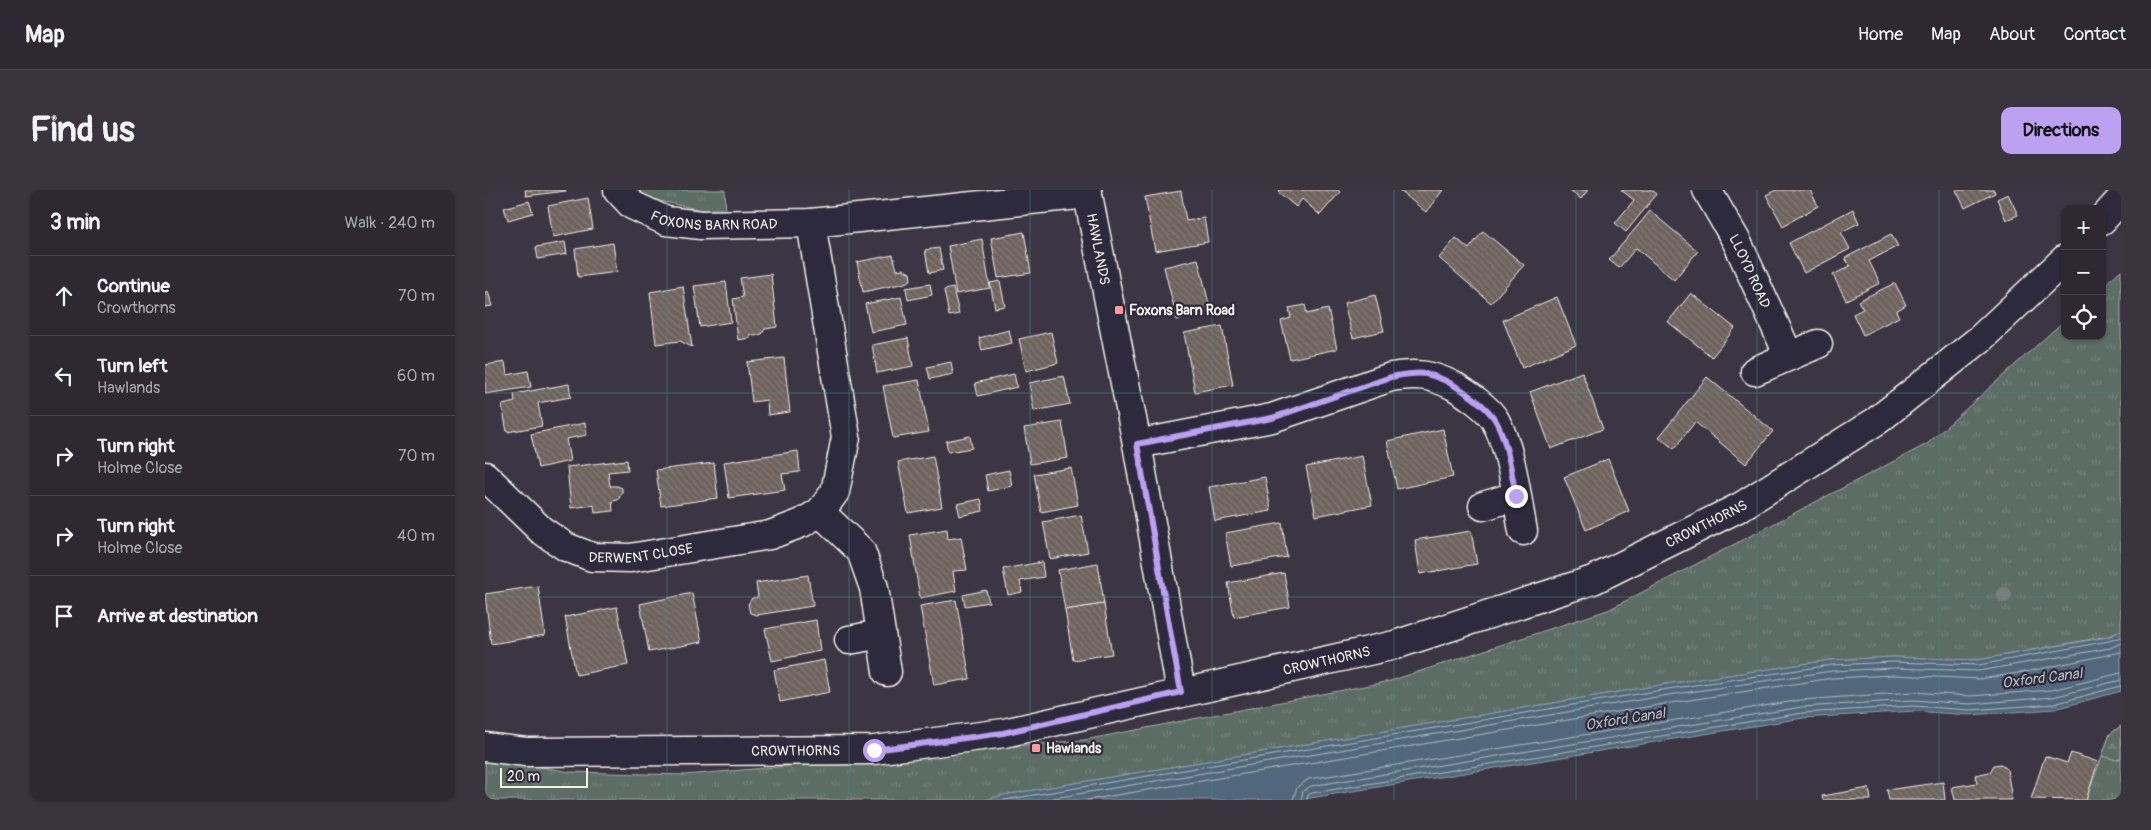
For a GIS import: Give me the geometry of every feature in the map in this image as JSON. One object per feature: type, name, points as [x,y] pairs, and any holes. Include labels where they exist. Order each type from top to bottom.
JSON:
[{"type":"street","name":"FOXONS BARN ROAD","points":[[618,190],[632,205],[666,221],[701,225],[811,223],[1087,192]]},
{"type":"street","name":"LLOYD ROAD","points":[[1707,190],[1737,242],[1789,356]]},
{"type":"street","name":"HAWLANDS","points":[[1087,192],[1137,444],[1181,692]]},
{"type":"street","points":[[2106,215],[2121,198]]},
{"type":"street","name":"DERWENT CLOSE","points":[[485,476],[541,530],[566,547],[592,557],[629,558],[770,535],[802,523],[819,512],[835,492],[846,436],[811,223]]},
{"type":"street","name":"CROWTHORNS","points":[[485,746],[526,752],[874,750],[1003,733],[1395,645],[1593,580],[1740,507],[1879,420],[1980,339],[2061,264]]},
{"type":"street","points":[[1755,371],[1817,344]]},
{"type":"street","points":[[1137,444],[1272,418],[1391,377],[1426,374],[1467,393],[1494,418],[1507,451],[1523,531]]},
{"type":"street","points":[[1483,506],[1516,496]]},
{"type":"street","points":[[819,512],[861,550],[873,588],[887,672]]},
{"type":"street","points":[[849,640],[881,634]]},
{"type":"green space","points":[[639,190],[725,190],[726,215],[646,198]]},
{"type":"green space","points":[[2121,270],[2121,631],[2108,636],[1978,660],[1894,657],[1831,660],[1667,684],[1004,795],[984,800],[485,800],[485,757],[570,772],[685,775],[1084,740],[1390,681],[1608,610],[1927,444],[2061,324],[2061,340],[2106,340],[2106,283]]},
{"type":"green space","points":[[2121,726],[2121,800],[2086,800],[2110,734]]},
{"type":"green space","points":[[2121,726],[2121,758],[2117,760],[2102,756],[2110,734]]},
{"type":"water","name":"Oxford Canal","points":[[2121,631],[2121,691],[2055,709],[1970,715],[1914,711],[1803,718],[1298,800],[984,800],[1004,795],[1667,684],[1831,660],[1894,657],[1978,660],[2108,637]]},
{"type":"building","points":[[525,190],[566,190],[566,191],[526,196]]},
{"type":"building","points":[[1280,190],[1338,190],[1340,192],[1320,215],[1302,199],[1296,207],[1278,192]]},
{"type":"building","points":[[1399,190],[1443,190],[1426,212]]},
{"type":"building","points":[[1570,190],[1588,190],[1581,199]]},
{"type":"building","points":[[1621,190],[1652,190],[1657,194],[1626,232],[1615,223],[1634,200]]},
{"type":"building","points":[[1776,190],[1810,190],[1818,206],[1783,226],[1766,195]]},
{"type":"building","points":[[1956,190],[1994,190],[1995,193],[1965,208]]},
{"type":"building","points":[[1181,191],[1186,221],[1204,218],[1208,242],[1155,251],[1145,197]]},
{"type":"building","points":[[2008,194],[2018,215],[2006,220],[1997,199]]},
{"type":"building","points":[[588,198],[593,229],[553,237],[548,206]]},
{"type":"building","points":[[529,201],[533,213],[508,220],[504,208]]},
{"type":"building","points":[[1853,209],[1859,223],[1841,232],[1850,249],[1804,273],[1789,243]]},
{"type":"building","points":[[1650,211],[1698,251],[1674,280],[1636,248],[1619,268],[1609,260]]},
{"type":"building","points":[[1483,231],[1524,265],[1491,303],[1439,258],[1456,238],[1469,249]]},
{"type":"building","points":[[1024,232],[1031,273],[998,278],[991,238]]},
{"type":"building","points":[[1891,234],[1898,246],[1869,261],[1880,283],[1846,300],[1833,275],[1850,266],[1845,258]]},
{"type":"building","points":[[982,239],[990,288],[956,294],[948,246]]},
{"type":"building","points":[[565,242],[567,254],[538,259],[536,247]]},
{"type":"building","points":[[613,243],[617,272],[578,277],[575,249]]},
{"type":"building","points":[[939,248],[943,270],[929,273],[925,250]]},
{"type":"building","points":[[893,255],[897,270],[903,269],[910,273],[911,280],[863,292],[857,262]]},
{"type":"building","points":[[1198,259],[1211,312],[1177,320],[1164,267]]},
{"type":"building","points":[[771,274],[777,327],[765,329],[762,334],[754,336],[750,334],[750,338],[738,340],[733,299],[743,297],[740,278]]},
{"type":"building","points":[[1000,281],[1005,306],[995,308],[990,283]]},
{"type":"building","points":[[726,282],[731,322],[700,327],[694,286]]},
{"type":"building","points":[[1895,283],[1906,305],[1896,311],[1899,317],[1863,335],[1853,314],[1863,309],[1858,301]]},
{"type":"building","points":[[930,284],[932,295],[908,300],[906,288]]},
{"type":"building","points":[[683,286],[692,347],[680,341],[656,344],[650,292]]},
{"type":"building","points":[[953,288],[959,314],[949,316],[944,290]]},
{"type":"building","points":[[488,291],[492,306],[485,307],[485,292]]},
{"type":"building","points":[[1691,293],[1735,328],[1712,357],[1668,322]]},
{"type":"building","points":[[1375,295],[1384,331],[1353,338],[1344,303]]},
{"type":"building","points":[[901,297],[907,325],[871,332],[865,304]]},
{"type":"building","points":[[1557,297],[1576,345],[1522,368],[1503,320]]},
{"type":"building","points":[[1305,305],[1307,314],[1328,309],[1337,349],[1290,359],[1281,321],[1291,318],[1289,308]]},
{"type":"building","points":[[1222,326],[1233,385],[1195,392],[1184,333]]},
{"type":"building","points":[[1009,330],[1012,343],[982,350],[979,338]]},
{"type":"building","points":[[1051,332],[1058,363],[1026,371],[1019,339]]},
{"type":"building","points":[[908,338],[913,366],[877,373],[872,345]]},
{"type":"building","points":[[784,358],[790,412],[768,415],[767,400],[752,402],[747,362]]},
{"type":"building","points":[[505,362],[507,375],[528,371],[531,387],[485,394],[485,365]]},
{"type":"building","points":[[951,362],[953,374],[930,379],[927,367]]},
{"type":"building","points":[[1582,372],[1603,429],[1551,449],[1530,392]]},
{"type":"building","points":[[1014,374],[1017,387],[978,396],[975,383]]},
{"type":"building","points":[[1064,376],[1070,404],[1034,411],[1029,383]]},
{"type":"building","points":[[1707,377],[1773,431],[1746,464],[1695,422],[1674,449],[1659,437]]},
{"type":"building","points":[[919,380],[929,432],[893,438],[883,386]]},
{"type":"building","points":[[569,384],[571,397],[538,403],[542,426],[507,432],[502,405],[515,402],[514,394]]},
{"type":"building","points":[[1062,422],[1068,458],[1030,464],[1024,428]]},
{"type":"building","points":[[585,423],[587,435],[566,439],[570,461],[538,468],[531,434]]},
{"type":"building","points":[[1443,429],[1453,477],[1397,489],[1387,441]]},
{"type":"building","points":[[970,436],[972,448],[948,452],[946,441]]},
{"type":"building","points":[[798,451],[800,472],[782,474],[785,490],[729,498],[724,462]]},
{"type":"building","points":[[933,456],[942,507],[908,513],[898,462]]},
{"type":"building","points":[[1362,456],[1372,505],[1316,516],[1306,467]]},
{"type":"building","points":[[1608,459],[1629,511],[1586,530],[1564,477]]},
{"type":"building","points":[[627,460],[628,470],[608,472],[610,486],[622,488],[622,493],[618,500],[612,501],[613,511],[595,513],[594,505],[571,508],[567,467]]},
{"type":"building","points":[[714,463],[718,498],[661,506],[656,470]]},
{"type":"building","points":[[1071,468],[1078,505],[1041,512],[1034,474]]},
{"type":"building","points":[[1009,470],[1012,486],[988,491],[985,475]]},
{"type":"building","points":[[1265,477],[1271,511],[1215,521],[1209,487]]},
{"type":"building","points":[[981,499],[983,511],[960,516],[957,504]]},
{"type":"building","points":[[1081,515],[1088,552],[1050,559],[1043,522]]},
{"type":"building","points":[[1282,523],[1287,557],[1231,566],[1225,533]]},
{"type":"building","points":[[947,529],[948,539],[961,537],[967,570],[953,571],[956,591],[920,598],[910,535]]},
{"type":"building","points":[[1471,531],[1477,564],[1420,574],[1415,540]]},
{"type":"building","points":[[1042,562],[1044,577],[1020,581],[1022,592],[1008,595],[1003,569]]},
{"type":"building","points":[[1098,563],[1104,604],[1065,610],[1058,570]]},
{"type":"building","points":[[1284,573],[1290,607],[1234,617],[1228,583]]},
{"type":"building","points":[[808,575],[813,606],[757,615],[750,613],[748,604],[752,598],[758,597],[756,583]]},
{"type":"building","points":[[538,586],[545,635],[491,644],[485,594]]},
{"type":"building","points":[[986,590],[989,602],[965,606],[963,595]]},
{"type":"building","points":[[692,593],[702,642],[649,652],[640,604]]},
{"type":"building","points":[[956,600],[970,679],[934,685],[920,606]]},
{"type":"building","points":[[1104,604],[1112,654],[1073,660],[1065,610]]},
{"type":"building","points":[[617,607],[628,665],[576,675],[565,617]]},
{"type":"building","points":[[816,620],[820,651],[772,661],[765,629]]},
{"type":"building","points":[[824,660],[830,692],[780,702],[774,670]]},
{"type":"building","points":[[2071,753],[2098,762],[2086,800],[2031,799],[2045,756],[2067,763]]},
{"type":"building","points":[[2001,764],[2007,769],[2012,800],[1955,800],[1952,787],[1977,783],[1975,775],[1990,772],[1994,765]]},
{"type":"building","points":[[1943,782],[1945,800],[1889,800],[1887,790]]},
{"type":"building","points":[[1869,788],[1871,800],[1823,800],[1822,796]]},
{"type":"place","name":"Foxons Barn Road","points":[[1119,310]]},
{"type":"place","name":"Hawlands","points":[[1036,748]]},
{"type":"route","points":[[874,750],[1003,733],[1181,692],[1137,444],[1272,418],[1391,377],[1426,374],[1467,393],[1494,418],[1507,451],[1516,496]]}]
